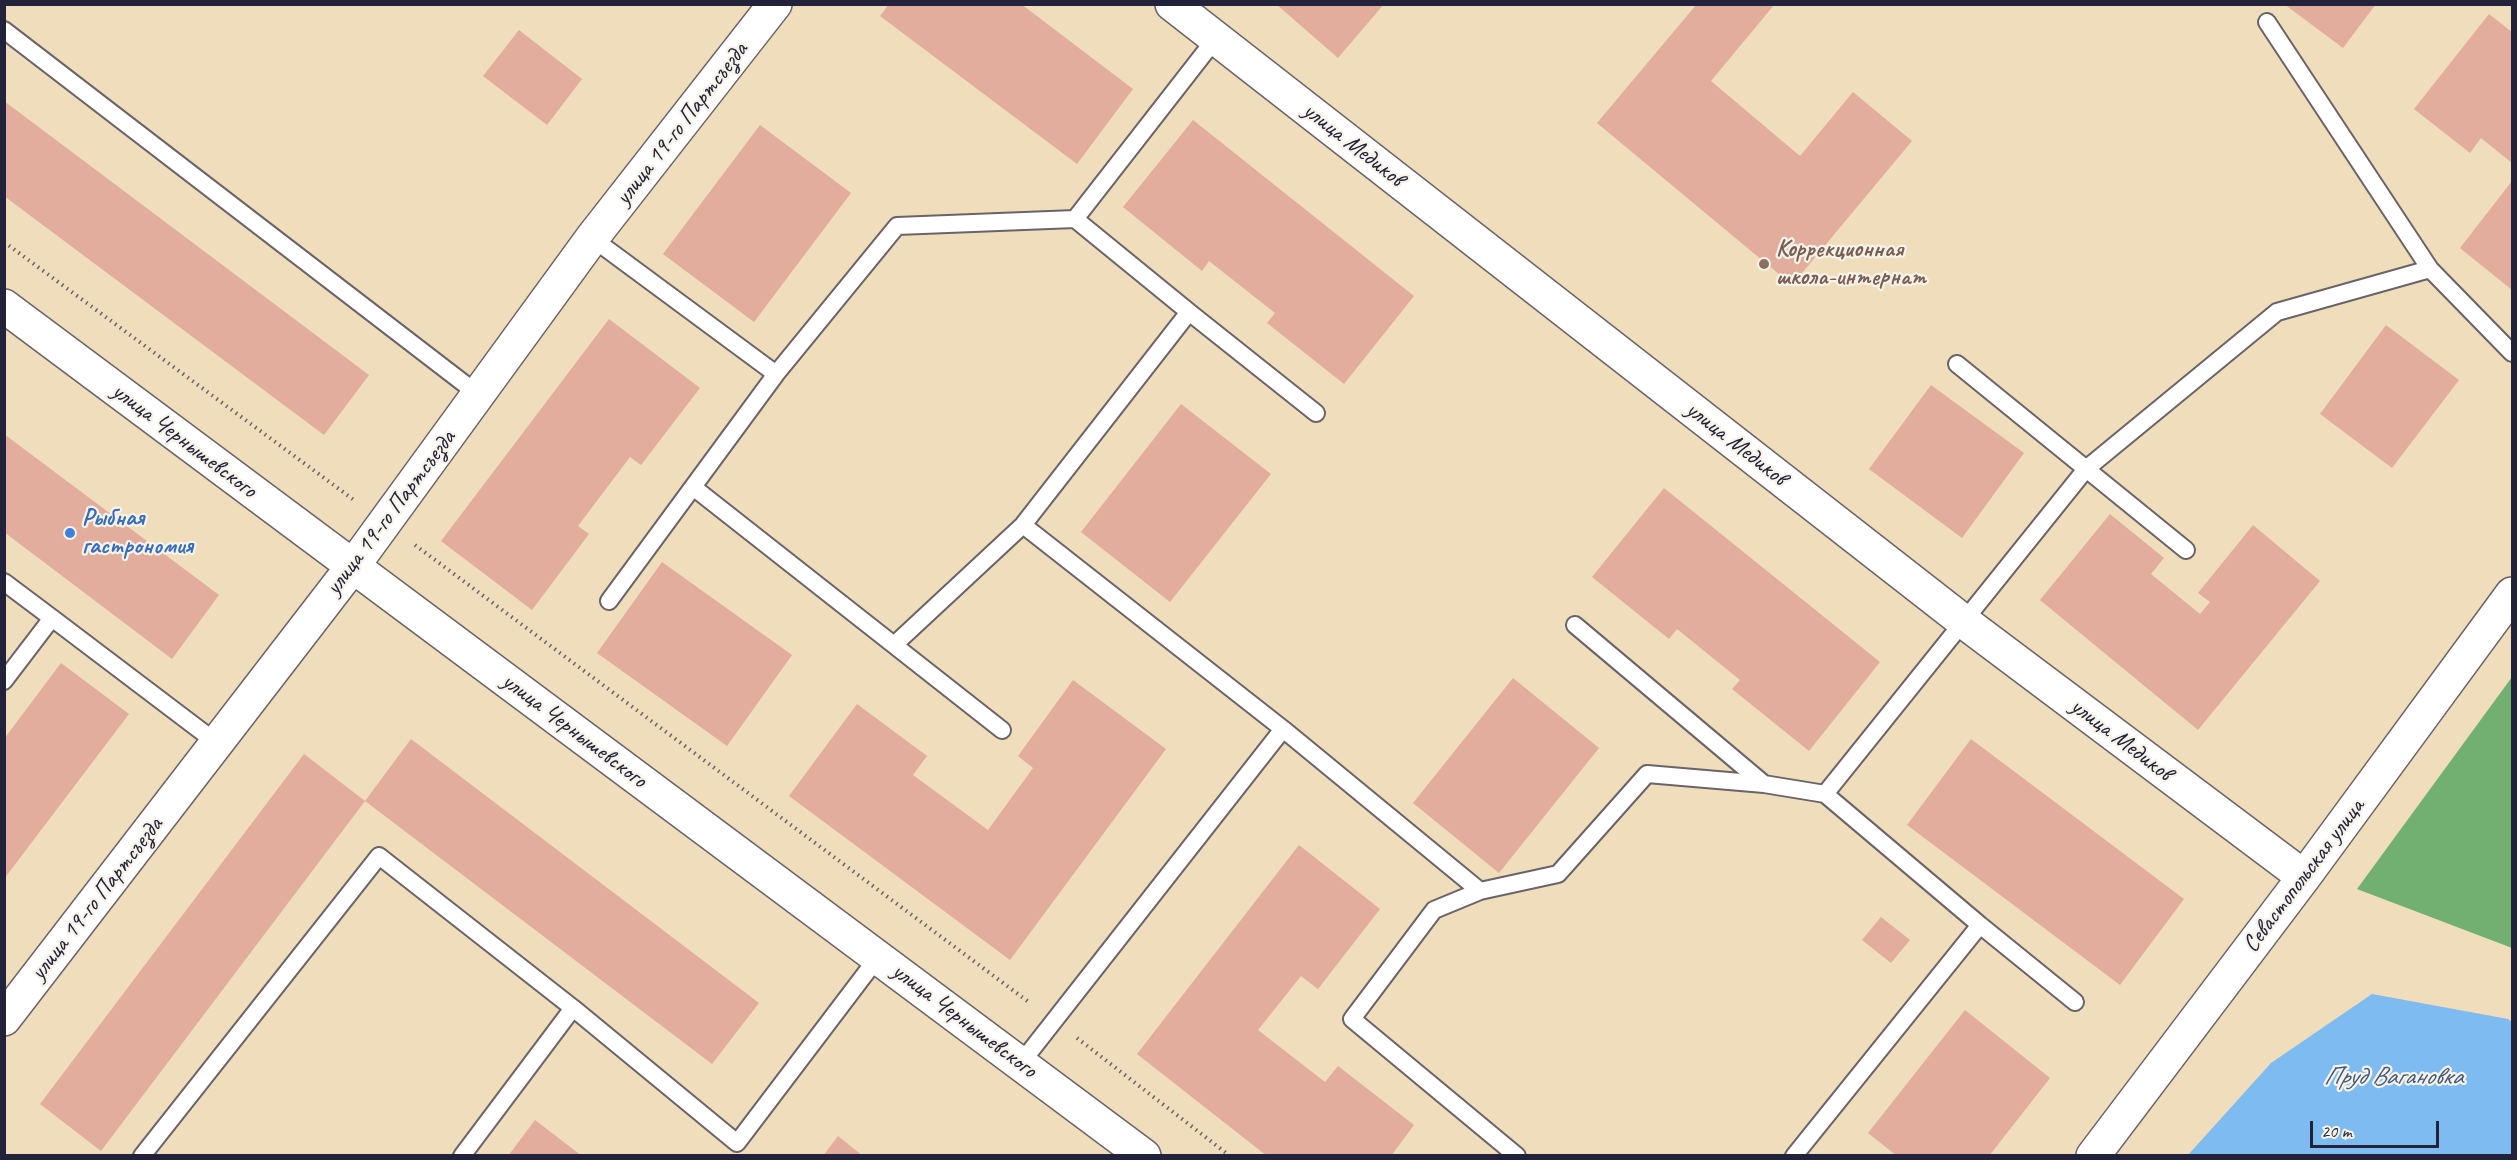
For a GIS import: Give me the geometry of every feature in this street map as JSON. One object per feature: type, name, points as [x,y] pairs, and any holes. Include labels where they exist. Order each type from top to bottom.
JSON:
[{"type":"street","name":"улица 19-го Партсъезда","points":[[4,1019],[353,566],[592,238],[775,4]]},
{"type":"street","name":"улица Медиков","points":[[1179,6],[1216,38],[1963,621],[2304,877]]},
{"type":"street","name":"улица Чернышевского","points":[[4,306],[1144,1155]]},
{"type":"street","name":"Севастопольская улица","points":[[2093,1155],[2304,877],[2512,594]]},
{"type":"lane","points":[[2267,22],[2430,269],[2512,352]]},
{"type":"lane","points":[[4,30],[479,395]]},
{"type":"lane","points":[[1075,219],[1216,38]]},
{"type":"lane","points":[[609,601],[776,374],[897,226],[1075,219],[1316,413]]},
{"type":"lane","points":[[592,238],[776,374]]},
{"type":"lane","points":[[1826,794],[2086,469],[2277,312],[2430,269]]},
{"type":"lane","points":[[894,645],[1023,525],[1189,312]]},
{"type":"lane","points":[[1957,364],[2186,550]]},
{"type":"lane","points":[[693,487],[1002,730]]},
{"type":"lane","points":[[1023,525],[1282,729],[1480,891]]},
{"type":"lane","points":[[4,582],[217,743]]},
{"type":"lane","points":[[4,681],[52,618]]},
{"type":"lane","points":[[1575,625],[1764,784]]},
{"type":"lane","points":[[1021,1063],[1282,729]]},
{"type":"lane","points":[[1517,1155],[1496,1149],[1352,1019],[1434,910],[1480,891],[1558,874],[1647,774],[1764,784],[1826,794],[1980,925],[2075,1002]]},
{"type":"lane","points":[[142,1155],[379,856],[573,1008],[733,1149],[878,957]]},
{"type":"lane","points":[[1794,1155],[1980,925]]},
{"type":"lane","points":[[462,1155],[573,1008]]},
{"type":"path","points":[[4,242],[1053,1020],[1230,1155]]},
{"type":"green space","points":[[2512,677],[2512,948],[2357,889]]},
{"type":"water","name":"Пруд Вагановка","points":[[2372,994],[2508,1019],[2512,1022],[2512,1155],[2188,1155],[2271,1063]]},
{"type":"building","points":[[889,4],[1021,4],[1133,89],[1077,164],[880,16]]},
{"type":"building","points":[[1276,4],[1384,4],[1338,58]]},
{"type":"building","points":[[2284,4],[2376,4],[2343,48]]},
{"type":"building","points":[[1696,5],[1774,5],[1711,81],[1800,156],[1853,92],[1912,141],[1792,285],[1597,123]]},
{"type":"building","points":[[2489,14],[2512,32],[2512,163],[2481,138],[2470,153],[2414,109]]},
{"type":"building","points":[[519,30],[582,79],[547,125],[483,76]]},
{"type":"building","points":[[4,101],[369,375],[324,435],[4,196]]},
{"type":"building","points":[[1193,120],[1414,296],[1344,384],[1267,323],[1275,313],[1209,261],[1202,271],[1123,207]]},
{"type":"building","points":[[760,125],[851,193],[754,322],[663,254]]},
{"type":"building","points":[[2512,181],[2512,290],[2460,248]]},
{"type":"building","points":[[609,319],[700,388],[641,465],[630,457],[578,526],[589,534],[532,610],[441,541]]},
{"type":"building","points":[[2386,325],[2459,380],[2392,468],[2320,414]]},
{"type":"building","points":[[1931,385],[2024,453],[1962,538],[1869,469]]},
{"type":"building","points":[[1181,404],[1271,474],[1170,602],[1081,532]]},
{"type":"building","points":[[4,434],[219,595],[172,659],[4,532]]},
{"type":"building","points":[[1664,488],[1880,662],[1809,751],[1732,689],[1740,680],[1677,629],[1669,639],[1592,577]]},
{"type":"building","points":[[2110,514],[2164,558],[2151,574],[2200,614],[2210,602],[2198,593],[2253,525],[2320,581],[2198,730],[2040,600]]},
{"type":"building","points":[[662,562],[792,655],[727,746],[597,653]]},
{"type":"building","points":[[61,663],[129,714],[4,879],[4,739]]},
{"type":"building","points":[[1513,678],[1599,748],[1499,873],[1413,803]]},
{"type":"building","points":[[1073,680],[1166,749],[1010,960],[789,796],[857,704],[927,756],[913,775],[988,830],[1033,768],[1018,756]]},
{"type":"building","points":[[411,739],[759,1003],[712,1064],[365,801]]},
{"type":"building","points":[[1971,739],[2184,899],[2120,985],[1907,825]]},
{"type":"building","points":[[304,754],[365,801],[101,1151],[40,1104]]},
{"type":"building","points":[[1299,845],[1380,909],[1318,989],[1301,976],[1258,1030],[1325,1082],[1338,1066],[1414,1125],[1391,1156],[1267,1156],[1137,1054]]},
{"type":"building","points":[[1881,917],[1910,940],[1891,963],[1862,940]]},
{"type":"building","points":[[1965,1010],[2050,1078],[1989,1156],[1897,1156],[1868,1133]]},
{"type":"building","points":[[535,1120],[582,1156],[508,1156]]},
{"type":"building","points":[[838,1136],[863,1156],[823,1156]]},
{"type":"place","name":"Коррекционная школа-интернат","points":[[1764,264]]},
{"type":"place","name":"Рыбная гастрономия","points":[[70,533]]}]
